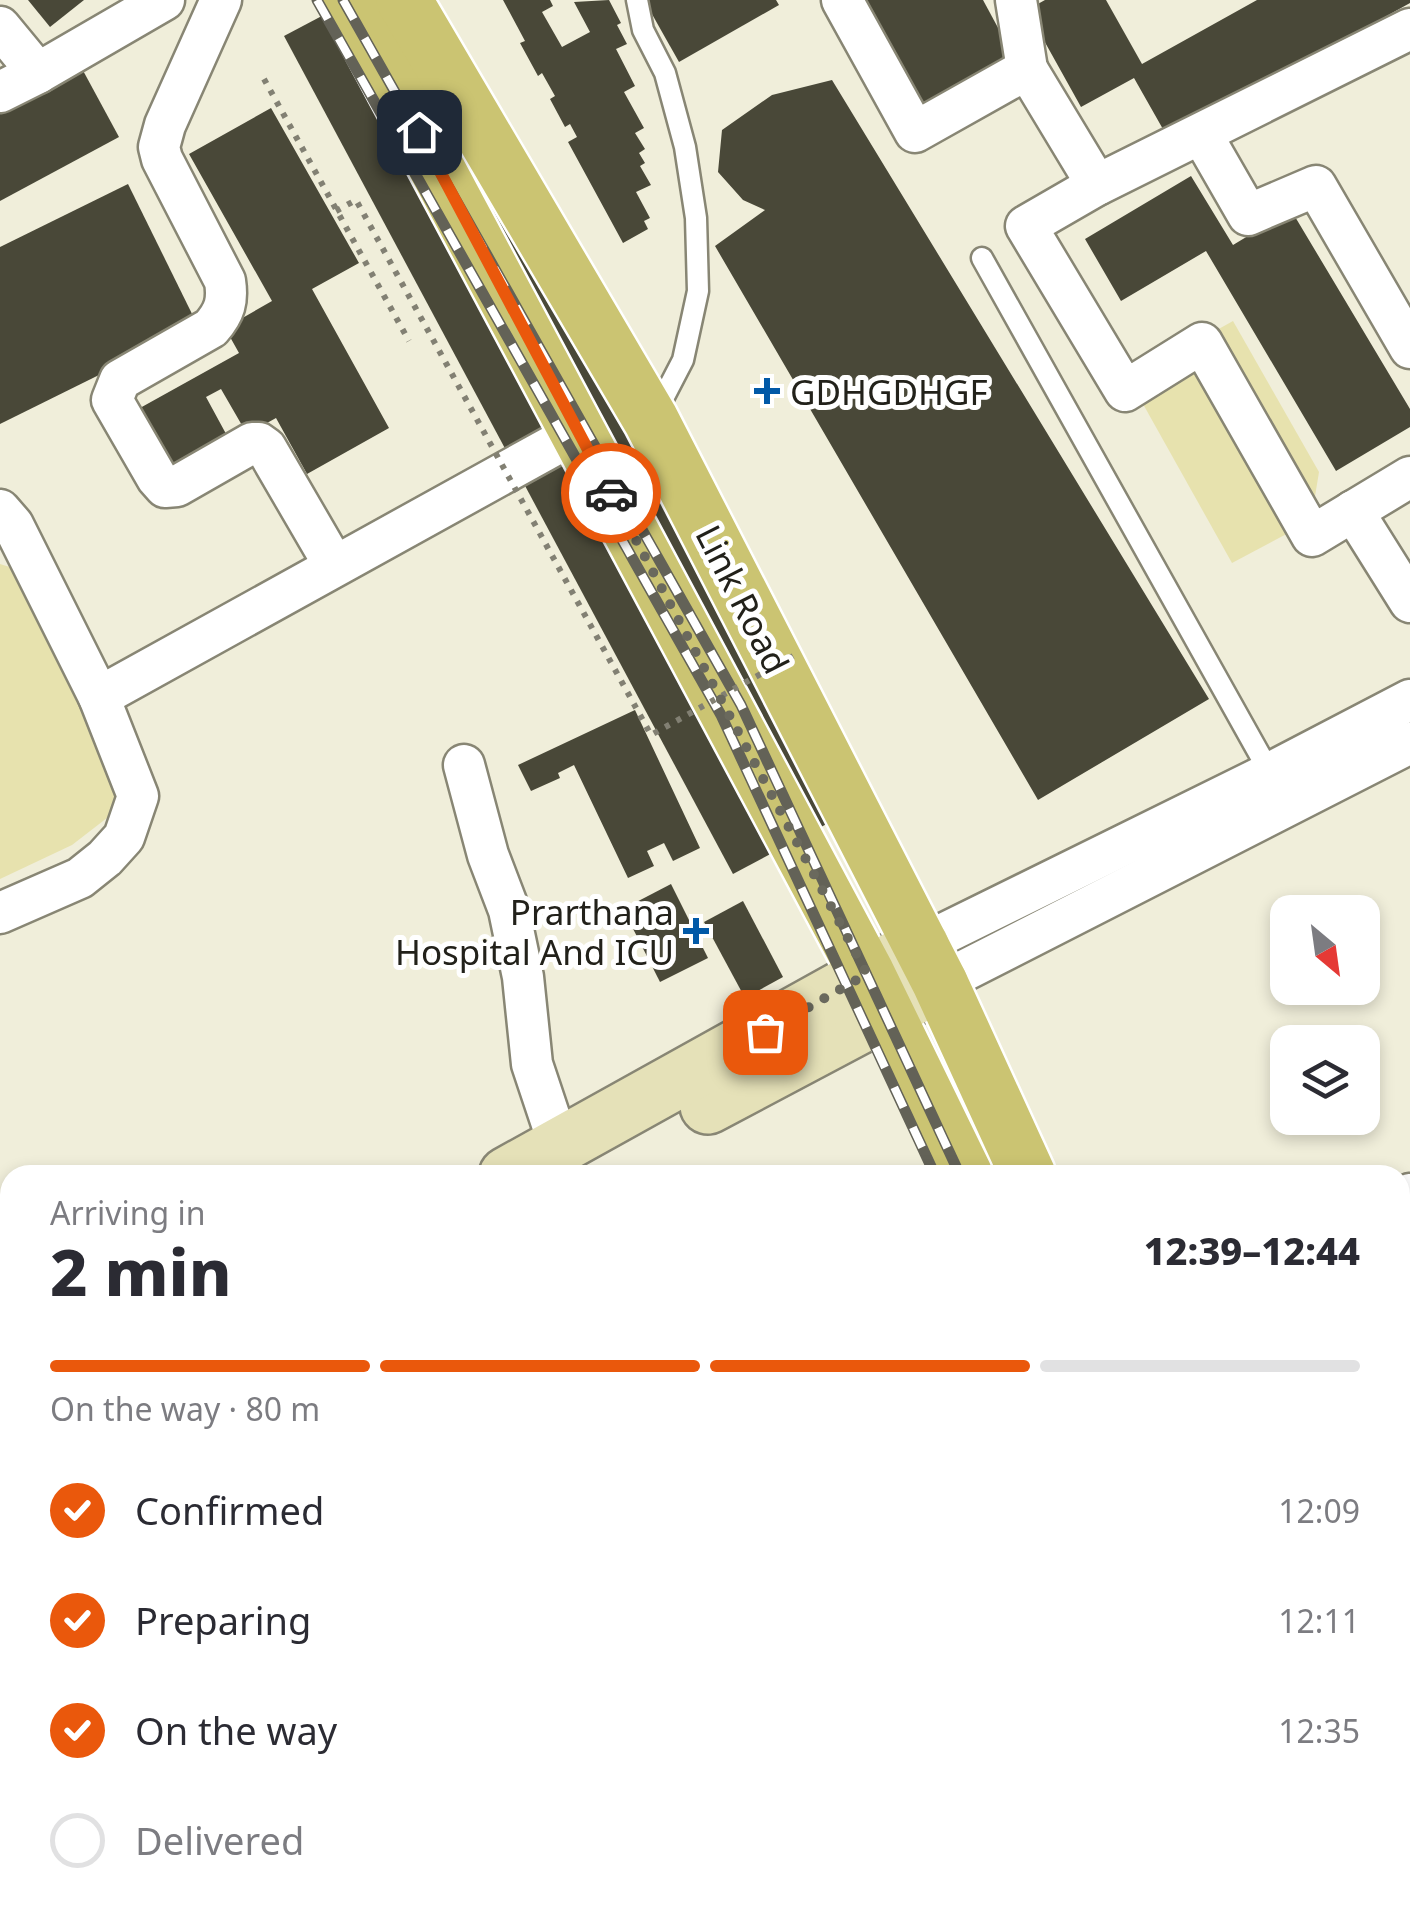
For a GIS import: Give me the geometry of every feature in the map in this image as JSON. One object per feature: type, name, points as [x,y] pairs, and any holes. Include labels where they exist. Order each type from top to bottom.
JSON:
[{"type":"main road","name":"Link Road","points":[[348,0],[877,993],[960,1165]]},
{"type":"main road","name":"Link Road","points":[[404,0],[652,420],[931,964],[1023,1165]]},
{"type":"main road","points":[[547,1165],[931,964]]},
{"type":"street","points":[[0,92],[164,0]]},
{"type":"street","points":[[221,0],[159,146],[162,159],[225,280],[228,299],[211,328],[120,380],[112,400],[165,486],[177,486],[252,443],[266,448],[334,566]]},
{"type":"street","points":[[842,0],[915,132],[1028,68]]},
{"type":"street","points":[[1016,0],[1028,68],[1097,185]]},
{"type":"street","points":[[0,27],[38,73]]},
{"type":"street","points":[[1410,29],[1097,185],[1026,226],[1125,391],[1202,343],[1312,536],[1410,477]]},
{"type":"street","points":[[1202,135],[1248,215],[1316,186],[1410,348]]},
{"type":"street","points":[[99,697],[578,432]]},
{"type":"street","points":[[0,510],[14,524],[99,697],[138,796],[124,838],[105,858],[80,878],[0,912]]},
{"type":"street","points":[[1353,511],[1410,602]]},
{"type":"street","points":[[931,964],[1270,773],[1410,700]]},
{"type":"street","points":[[931,964],[1410,743]]},
{"type":"street","points":[[464,765],[488,854],[509,910],[522,978],[545,1165]]},
{"type":"lane","points":[[636,0],[643,30],[665,73],[685,147],[696,218],[698,291],[683,360],[652,420]]},
{"type":"lane","points":[[982,258],[1270,773]]},
{"type":"path","points":[[264,79],[409,341]]},
{"type":"path","points":[[336,210],[356,200],[651,735],[793,656]]},
{"type":"shaded area","points":[[1233,321],[1319,472],[1311,521],[1232,563],[1129,379]]},
{"type":"shaded area","points":[[0,564],[48,579],[125,804],[72,845],[0,879]]},
{"type":"building","points":[[28,0],[84,0],[50,27]]},
{"type":"building","points":[[352,0],[435,0],[866,803],[733,874],[284,36]]},
{"type":"building","points":[[503,0],[550,0],[553,6],[542,12],[562,47],[590,32],[574,2],[609,0],[627,44],[616,49],[635,86],[624,92],[644,128],[635,133],[645,149],[639,153],[645,163],[640,166],[651,185],[636,192],[650,218],[644,221],[648,229],[623,243],[568,142],[577,137],[570,124],[565,127],[550,99],[555,96],[542,73],[538,76],[520,43],[525,41]]},
{"type":"building","points":[[644,0],[776,0],[779,5],[679,62]]},
{"type":"building","points":[[866,0],[983,0],[1016,61],[926,111]]},
{"type":"building","points":[[1045,0],[1106,0],[1142,64],[1257,0],[1410,3],[1168,138],[1134,78],[1081,107],[1027,10]]},
{"type":"building","points":[[80,65],[119,137],[0,201],[0,109]]},
{"type":"building","points":[[832,80],[1209,699],[1038,800],[715,246],[765,210],[743,200],[718,172],[722,130],[772,95]]},
{"type":"building","points":[[271,108],[359,263],[312,289],[389,428],[307,474],[276,418],[247,434],[221,389],[206,397],[231,443],[168,478],[131,413],[239,353],[225,328],[272,301],[189,154]]},
{"type":"building","points":[[1191,176],[1233,245],[1291,210],[1410,409],[1410,427],[1336,471],[1206,251],[1121,301],[1085,239]]},
{"type":"building","points":[[128,184],[198,326],[0,424],[0,247]]},
{"type":"building","points":[[635,710],[700,848],[673,861],[664,843],[647,851],[654,866],[628,878],[574,765],[558,773],[560,778],[531,791],[518,765]]},
{"type":"building","points":[[671,884],[708,958],[660,982],[623,909]]},
{"type":"building","points":[[743,901],[783,977],[745,998],[704,922]]},
{"type":"railway","points":[[317,0],[721,715],[930,1165]]},
{"type":"railway","points":[[343,0],[741,705],[955,1165]]},
{"type":"way so far","points":[[611,493],[867,974],[765,1032]]},
{"type":"place","name":"GDHGDHGF","points":[[767,391]]},
{"type":"place","name":"Prarthana Hospital And ICU","points":[[696,931]]},
{"type":"route","points":[[419,132],[611,493]]}]
